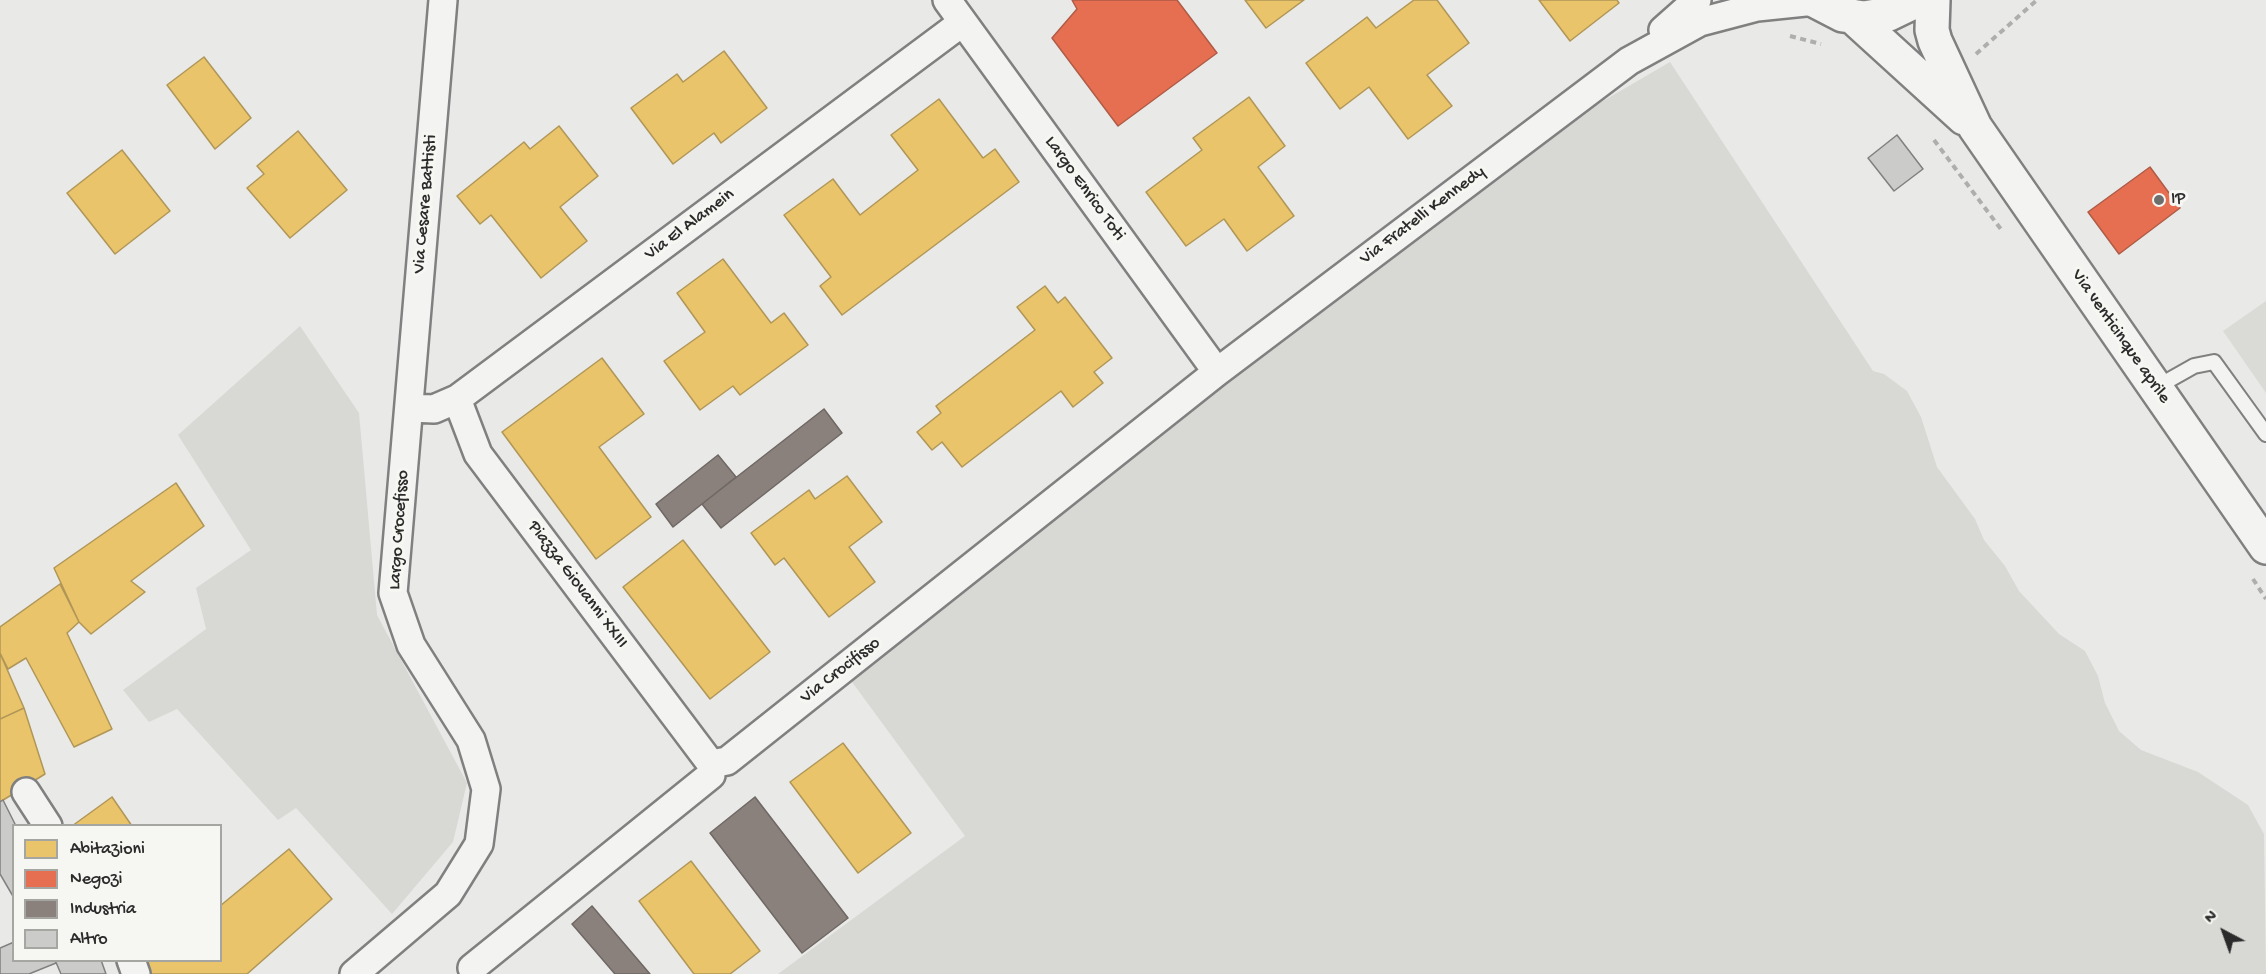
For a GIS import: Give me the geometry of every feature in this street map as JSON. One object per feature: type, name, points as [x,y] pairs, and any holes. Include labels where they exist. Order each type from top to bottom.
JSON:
[{"type":"street","name":"Via Cesare Battisti","points":[[410,408],[443,0]]},
{"type":"street","name":"Via Fratelli Kennedy","points":[[1217,372],[1629,61],[1697,0]]},
{"type":"street","name":"Via Fratelli Kennedy","points":[[1629,61],[1700,22],[1756,7],[1815,0]]},
{"type":"street","points":[[1815,0],[1832,11],[1852,16],[1876,17],[1889,14],[1918,0]]},
{"type":"street","name":"Via venticinque aprile","points":[[1933,0],[1932,30],[1935,40],[1974,128],[2266,546]]},
{"type":"street","name":"Via El Alamein","points":[[410,408],[434,409],[457,399],[954,9]]},
{"type":"street","name":"Largo Enrico Toti","points":[[954,9],[1217,372]]},
{"type":"street","name":"Via venticinque aprile","points":[[1852,16],[1974,128]]},
{"type":"street","name":"Via Crocifisso","points":[[711,764],[727,760],[1217,372]]},
{"type":"street","name":"Piazza Giovanni XXIII","points":[[457,399],[478,454],[711,764]]},
{"type":"street","name":"Largo Crocefisso","points":[[354,974],[448,894],[479,844],[486,789],[471,740],[411,645],[393,593],[410,408]]},
{"type":"street","points":[[472,968],[711,776],[711,764]]},
{"type":"street","points":[[26,792],[47,824]]},
{"type":"lane","points":[[2154,388],[2194,366],[2214,362],[2266,434]]},
{"type":"path","points":[[1787,35],[1831,47]]},
{"type":"shaded area","points":[[1670,62],[1873,371],[1884,374],[1907,391],[1921,417],[1937,467],[1975,519],[1984,540],[2005,566],[2019,591],[2059,634],[2085,651],[2098,676],[2105,703],[2119,731],[2141,750],[2198,772],[2248,805],[2264,834],[2266,974],[778,974],[965,836],[852,682],[1130,455],[1499,176],[1543,136]]},
{"type":"shaded area","points":[[2266,301],[2266,393],[2223,331]]},
{"type":"shaded area","points":[[300,326],[359,413],[377,615],[467,783],[453,842],[392,914],[296,808],[278,820],[177,709],[149,722],[123,690],[206,629],[196,588],[251,550],[178,435]]},
{"type":"building: Abitazioni","points":[[1245,0],[1304,0],[1266,28]]},
{"type":"building: Abitazioni","points":[[1414,0],[1437,0],[1469,43],[1427,75],[1452,106],[1408,139],[1369,87],[1340,109],[1306,63],[1367,17],[1376,28]]},
{"type":"building: Abitazioni","points":[[1539,0],[1617,0],[1619,3],[1570,41]]},
{"type":"building: Abitazioni","points":[[724,51],[767,108],[721,143],[714,133],[673,164],[631,108],[677,74],[683,82]]},
{"type":"building: Abitazioni","points":[[204,57],[251,118],[215,149],[167,85]]},
{"type":"building: Abitazioni","points":[[1249,97],[1285,146],[1258,167],[1294,216],[1247,251],[1224,219],[1186,246],[1146,192],[1202,150],[1193,138]]},
{"type":"building: Abitazioni","points":[[939,99],[983,158],[995,149],[1019,182],[842,315],[820,286],[831,277],[784,215],[833,179],[860,215],[918,170],[891,135]]},
{"type":"building: Abitazioni","points":[[559,126],[598,176],[560,207],[587,241],[541,278],[491,215],[480,224],[457,196],[524,142],[530,149]]},
{"type":"building: Abitazioni","points":[[298,131],[347,190],[290,238],[247,188],[264,174],[257,166]]},
{"type":"building: Abitazioni","points":[[122,150],[170,211],[115,254],[67,193]]},
{"type":"building: Abitazioni","points":[[723,259],[771,323],[784,313],[808,345],[740,395],[733,386],[700,410],[664,361],[705,332],[677,293]]},
{"type":"building: Abitazioni","points":[[1045,286],[1058,303],[1065,297],[1112,358],[1094,372],[1103,383],[1073,407],[1061,391],[962,467],[942,442],[932,450],[917,432],[941,413],[936,406],[1035,330],[1017,307]]},
{"type":"building: Abitazioni","points":[[602,358],[644,414],[599,447],[651,517],[596,559],[502,432]]},
{"type":"building: Abitazioni","points":[[847,476],[882,522],[849,547],[875,582],[829,617],[784,558],[775,565],[751,533],[809,490],[815,499]]},
{"type":"building: Abitazioni","points":[[176,483],[204,526],[131,581],[145,592],[91,634],[79,622],[54,568]]},
{"type":"building: Abitazioni","points":[[683,540],[770,652],[710,699],[623,587]]},
{"type":"building: Abitazioni","points":[[60,584],[79,622],[67,633],[112,729],[74,747],[26,658],[8,669],[0,653],[0,627]]},
{"type":"building: Abitazioni","points":[[0,653],[24,708],[0,719]]},
{"type":"building: Abitazioni","points":[[24,708],[45,774],[0,802],[0,719]]},
{"type":"building: Abitazioni","points":[[843,743],[911,833],[858,873],[790,782]]},
{"type":"building: Abitazioni","points":[[112,797],[131,824],[75,824]]},
{"type":"building: Abitazioni","points":[[289,849],[332,899],[247,974],[149,974],[145,962],[222,962],[222,904]]},
{"type":"building: Abitazioni","points":[[691,861],[760,951],[730,974],[694,974],[639,901]]},
{"type":"building: Negozi","points":[[1072,0],[1177,0],[1217,53],[1118,126],[1052,38],[1077,9]]},
{"type":"building: Negozi","points":[[2150,167],[2180,208],[2119,254],[2088,212]]},
{"type":"building: Industria","points":[[824,409],[842,433],[721,528],[702,504]]},
{"type":"building: Industria","points":[[718,455],[736,477],[673,527],[656,504]]},
{"type":"building: Industria","points":[[755,797],[848,918],[802,953],[710,833]]},
{"type":"building: Industria","points":[[592,906],[650,974],[615,974],[572,924]]},
{"type":"building: Altro","points":[[1897,135],[1923,169],[1894,191],[1868,158]]},
{"type":"building: Altro","points":[[3,800],[15,824],[12,824],[12,895],[0,874],[0,802]]},
{"type":"building: Altro","points":[[12,943],[12,962],[56,963],[29,974],[0,974],[0,948]]},
{"type":"building: Altro","points":[[56,962],[102,962],[106,974],[61,974]]},
{"type":"place","name":"IP","points":[[2159,200]]}]
